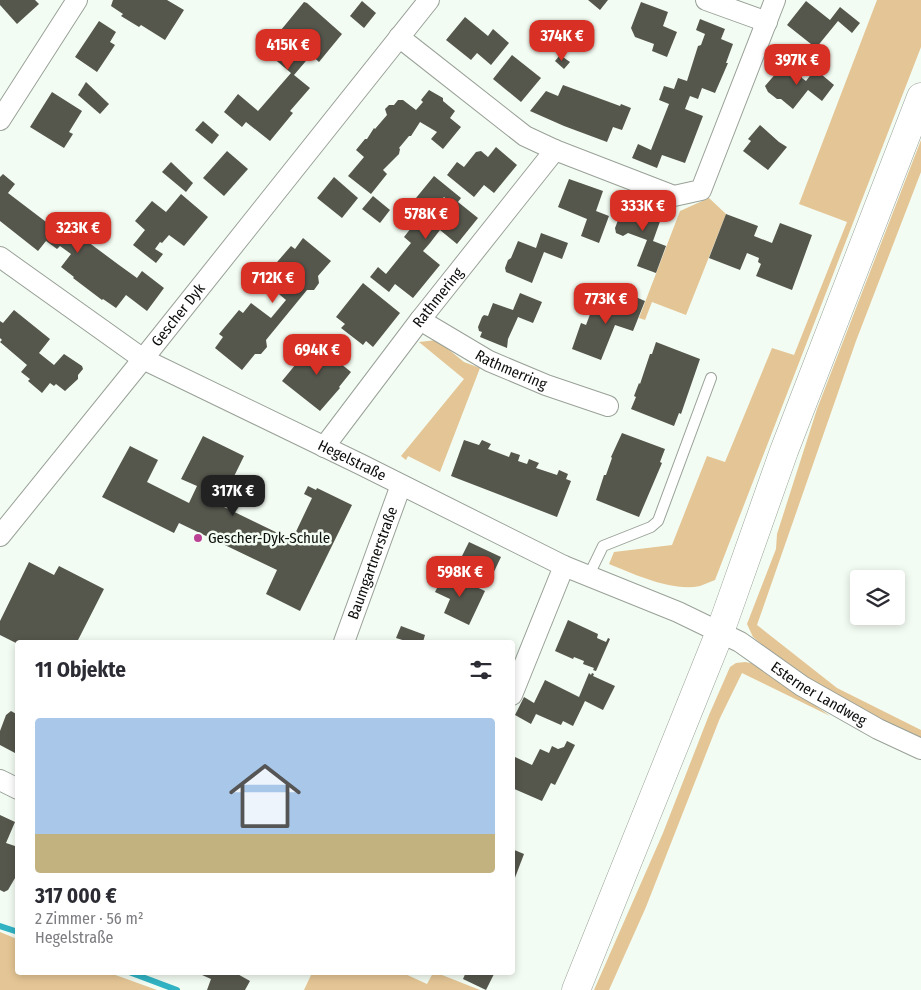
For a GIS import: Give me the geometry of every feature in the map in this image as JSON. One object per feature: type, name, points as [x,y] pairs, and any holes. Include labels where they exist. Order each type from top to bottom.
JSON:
[{"type":"main road","points":[[576,990],[720,632],[788,442],[921,97]]},
{"type":"street","points":[[0,120],[76,0]]},
{"type":"street","name":"Gescher Dyk","points":[[0,536],[429,0]]},
{"type":"street","points":[[706,0],[767,22]]},
{"type":"street","points":[[399,37],[525,136],[555,150],[674,196],[701,190],[775,0]]},
{"type":"street","name":"Rathmering","points":[[324,447],[420,320],[555,150]]},
{"type":"street","name":"Hegelstraße","points":[[0,257],[143,359],[564,566],[678,612],[720,632]]},
{"type":"street","name":"Rathmerring","points":[[420,320],[489,361],[546,385],[608,406]]},
{"type":"street","name":"Baumgartnerstraße","points":[[345,640],[401,485]]},
{"type":"street","points":[[515,688],[564,566]]},
{"type":"street","name":"Esterner Landweg","points":[[720,632],[740,642],[802,686],[878,729],[921,749]]},
{"type":"street","points":[[0,780],[15,788]]},
{"type":"lane","points":[[588,577],[603,546],[651,527],[658,521],[711,378]]},
{"type":"shaded area","points":[[877,0],[921,0],[921,47],[715,580],[700,586],[677,586],[653,581],[609,564],[614,552],[672,545],[707,456],[725,462],[772,348],[794,355],[847,222],[799,204]]},
{"type":"shaded area","points":[[921,140],[921,172],[856,341],[757,625],[837,688],[921,730],[921,741],[826,692],[780,660],[753,637],[747,624],[776,549],[777,534],[817,409]]},
{"type":"shaded area","points":[[709,198],[726,214],[686,315],[652,302],[645,320],[639,318],[680,211]]},
{"type":"shaded area","points":[[437,340],[464,362],[480,368],[440,472],[408,456],[406,460],[401,456],[464,379],[419,342]]},
{"type":"shaded area","points":[[736,663],[756,664],[830,716],[742,673],[720,718],[646,907],[609,990],[594,990],[663,833],[709,715],[730,667]]},
{"type":"shaded area","points":[[0,932],[15,938],[15,975],[116,975],[157,990],[0,990]]},
{"type":"shaded area","points":[[311,975],[407,975],[427,984],[432,975],[442,975],[480,990],[304,990]]},
{"type":"building","points":[[0,0],[35,0],[39,4],[17,24],[0,5]]},
{"type":"building","points":[[113,0],[167,0],[184,10],[165,40],[141,25],[139,27],[121,16],[123,14],[111,6]]},
{"type":"building","points":[[588,0],[608,0],[600,10]]},
{"type":"building","points":[[362,1],[376,13],[364,28],[350,16]]},
{"type":"building","points":[[806,1],[830,20],[840,7],[860,23],[852,33],[838,21],[816,48],[787,25]]},
{"type":"building","points":[[304,2],[342,34],[319,62],[311,55],[294,75],[310,88],[290,111],[293,113],[270,141],[246,122],[242,127],[224,112],[238,94],[258,111],[291,73],[266,52]]},
{"type":"building","points":[[641,2],[668,12],[663,26],[677,32],[667,57],[652,51],[654,44],[635,37],[631,28]]},
{"type":"building","points":[[465,17],[488,36],[493,29],[509,43],[491,65],[477,53],[471,60],[446,40]]},
{"type":"building","points":[[700,19],[725,29],[721,39],[733,44],[726,63],[728,63],[715,93],[702,88],[698,99],[690,96],[685,109],[703,116],[685,163],[662,155],[657,168],[632,158],[638,144],[651,150],[669,104],[659,100],[664,86],[674,89],[678,78],[687,81],[698,46],[701,45],[705,34],[696,30]]},
{"type":"building","points":[[99,21],[116,32],[110,42],[115,45],[97,72],[75,57]]},
{"type":"building","points":[[512,55],[541,78],[521,102],[493,79]]},
{"type":"building","points":[[560,55],[570,62],[564,69],[555,61]]},
{"type":"building","points":[[784,64],[802,76],[806,81],[815,69],[834,85],[822,101],[808,90],[793,109],[781,99],[777,99],[768,92],[765,86]]},
{"type":"building","points":[[86,82],[109,104],[100,114],[78,95]]},
{"type":"building","points":[[563,85],[620,106],[621,104],[631,108],[622,130],[613,127],[607,142],[530,111],[546,91],[558,96]]},
{"type":"building","points":[[429,90],[443,98],[443,101],[455,111],[450,118],[461,127],[443,149],[431,139],[437,132],[420,122],[411,136],[399,148],[399,154],[383,170],[387,174],[371,194],[348,176],[364,157],[356,150],[387,115],[385,109],[389,105],[394,105],[398,100],[403,100],[416,110],[423,102],[421,100]]},
{"type":"building","points":[[52,92],[82,111],[69,132],[73,134],[64,148],[30,127]]},
{"type":"building","points":[[203,121],[219,135],[212,144],[195,130]]},
{"type":"building","points":[[760,125],[787,147],[768,170],[743,151],[751,141],[748,139]]},
{"type":"building","points":[[496,147],[517,165],[494,193],[484,185],[474,197],[447,175],[457,162],[464,167],[476,152],[481,151],[488,157]]},
{"type":"building","points":[[227,151],[248,169],[224,196],[203,178]]},
{"type":"building","points":[[171,162],[193,183],[186,192],[162,172]]},
{"type":"building","points":[[3,174],[15,184],[8,193],[54,228],[61,219],[72,228],[77,222],[89,232],[84,239],[137,278],[142,271],[164,288],[147,311],[126,295],[116,308],[102,300],[61,267],[71,254],[60,246],[57,249],[46,241],[38,251],[0,221],[0,177]]},
{"type":"building","points":[[434,176],[461,198],[458,202],[478,218],[457,244],[440,230],[423,251],[440,265],[413,298],[395,284],[389,292],[370,277],[378,267],[386,274],[411,243],[404,237],[411,228],[408,225],[418,212],[435,225],[452,204],[444,197],[431,213],[416,198]]},
{"type":"building","points":[[334,177],[358,198],[342,218],[317,198]]},
{"type":"building","points":[[569,179],[603,191],[596,211],[609,216],[599,243],[581,236],[587,219],[558,207]]},
{"type":"building","points":[[181,194],[208,217],[184,246],[169,235],[162,243],[160,242],[155,249],[163,254],[156,263],[133,245],[145,230],[135,221],[152,201],[166,212]]},
{"type":"building","points":[[373,196],[390,210],[380,223],[362,209]]},
{"type":"building","points":[[626,200],[663,213],[653,241],[666,246],[656,273],[637,266],[647,240],[628,233],[623,236],[616,233],[615,228]]},
{"type":"building","points":[[726,214],[758,226],[754,236],[772,243],[780,223],[812,235],[792,290],[756,276],[761,264],[758,262],[759,258],[747,253],[740,270],[709,258]]},
{"type":"building","points":[[541,233],[568,243],[562,259],[544,252],[532,283],[506,272],[505,268],[508,260],[511,258],[518,241],[536,248]]},
{"type":"building","points":[[303,238],[331,261],[318,276],[319,283],[314,290],[307,290],[266,340],[267,347],[261,354],[255,354],[242,370],[215,348],[223,337],[219,334],[239,310],[243,313],[251,303],[271,318],[286,300],[267,284],[276,273],[271,269],[291,246],[295,249]]},
{"type":"building","points":[[363,283],[400,313],[373,347],[366,341],[363,345],[341,328],[345,324],[336,317]]},
{"type":"building","points":[[520,293],[542,302],[533,323],[518,317],[508,339],[507,348],[480,337],[482,332],[479,331],[478,327],[482,317],[484,315],[488,316],[493,303],[513,310]]},
{"type":"building","points":[[626,293],[645,301],[633,331],[615,325],[601,360],[572,349],[581,323],[586,325],[595,301],[619,310]]},
{"type":"building","points":[[14,310],[50,339],[39,353],[54,365],[64,354],[82,366],[83,369],[78,375],[78,379],[65,391],[56,384],[54,386],[50,383],[42,393],[21,372],[27,365],[0,342],[2,340],[0,338],[0,321],[3,323]]},
{"type":"building","points":[[314,342],[327,353],[329,351],[351,372],[320,411],[282,381]]},
{"type":"building","points":[[656,342],[700,359],[681,414],[679,413],[674,426],[631,409],[636,397],[634,396]]},
{"type":"building","points":[[622,433],[665,449],[660,462],[662,463],[639,517],[596,500],[604,475],[606,475],[611,457]]},
{"type":"building","points":[[203,436],[244,456],[220,505],[292,540],[312,498],[304,494],[308,486],[316,490],[317,488],[352,505],[300,611],[266,594],[277,570],[179,523],[174,533],[102,497],[130,446],[158,460],[147,482],[189,503],[197,486],[181,479]]},
{"type":"building","points":[[464,440],[479,445],[482,440],[491,444],[488,449],[509,457],[511,452],[520,455],[518,461],[527,464],[529,459],[539,463],[536,468],[557,475],[559,470],[568,474],[566,479],[571,481],[557,517],[451,476]]},
{"type":"building","points":[[469,542],[501,557],[491,578],[459,562]]},
{"type":"building","points":[[29,562],[54,575],[59,566],[104,589],[78,640],[15,640],[15,642],[0,635],[0,621]]},
{"type":"building","points":[[445,572],[485,591],[469,625],[444,613],[450,599],[435,592]]},
{"type":"building","points":[[568,620],[598,634],[597,638],[606,642],[608,638],[610,639],[596,671],[593,670],[594,668],[583,664],[584,661],[574,657],[573,659],[555,651]]},
{"type":"building","points":[[401,626],[425,635],[424,640],[402,640],[396,638]]},
{"type":"building","points":[[589,673],[615,686],[603,710],[585,701],[573,726],[563,721],[561,725],[536,714],[531,724],[515,715],[524,697],[534,703],[545,680],[579,697]]},
{"type":"building","points":[[11,711],[15,713],[15,753],[0,745],[0,731],[6,715]]},
{"type":"building","points":[[567,741],[575,745],[555,785],[551,783],[542,801],[515,789],[515,757],[532,765],[540,749],[549,753],[552,746],[558,749],[564,747]]},
{"type":"building","points":[[0,815],[15,822],[6,843],[15,846],[15,878],[8,890],[4,892],[0,890]]},
{"type":"building","points":[[515,850],[524,854],[515,878]]},
{"type":"building","points":[[202,975],[239,975],[250,981],[245,990],[207,990],[211,979]]},
{"type":"building","points":[[465,975],[494,975],[486,990],[463,979]]},
{"type":"waterway","points":[[0,926],[15,931]]},
{"type":"waterway","points":[[137,975],[177,990]]},
{"type":"place","name":"Gescher-Dyk-Schule","points":[[198,538]]}]
